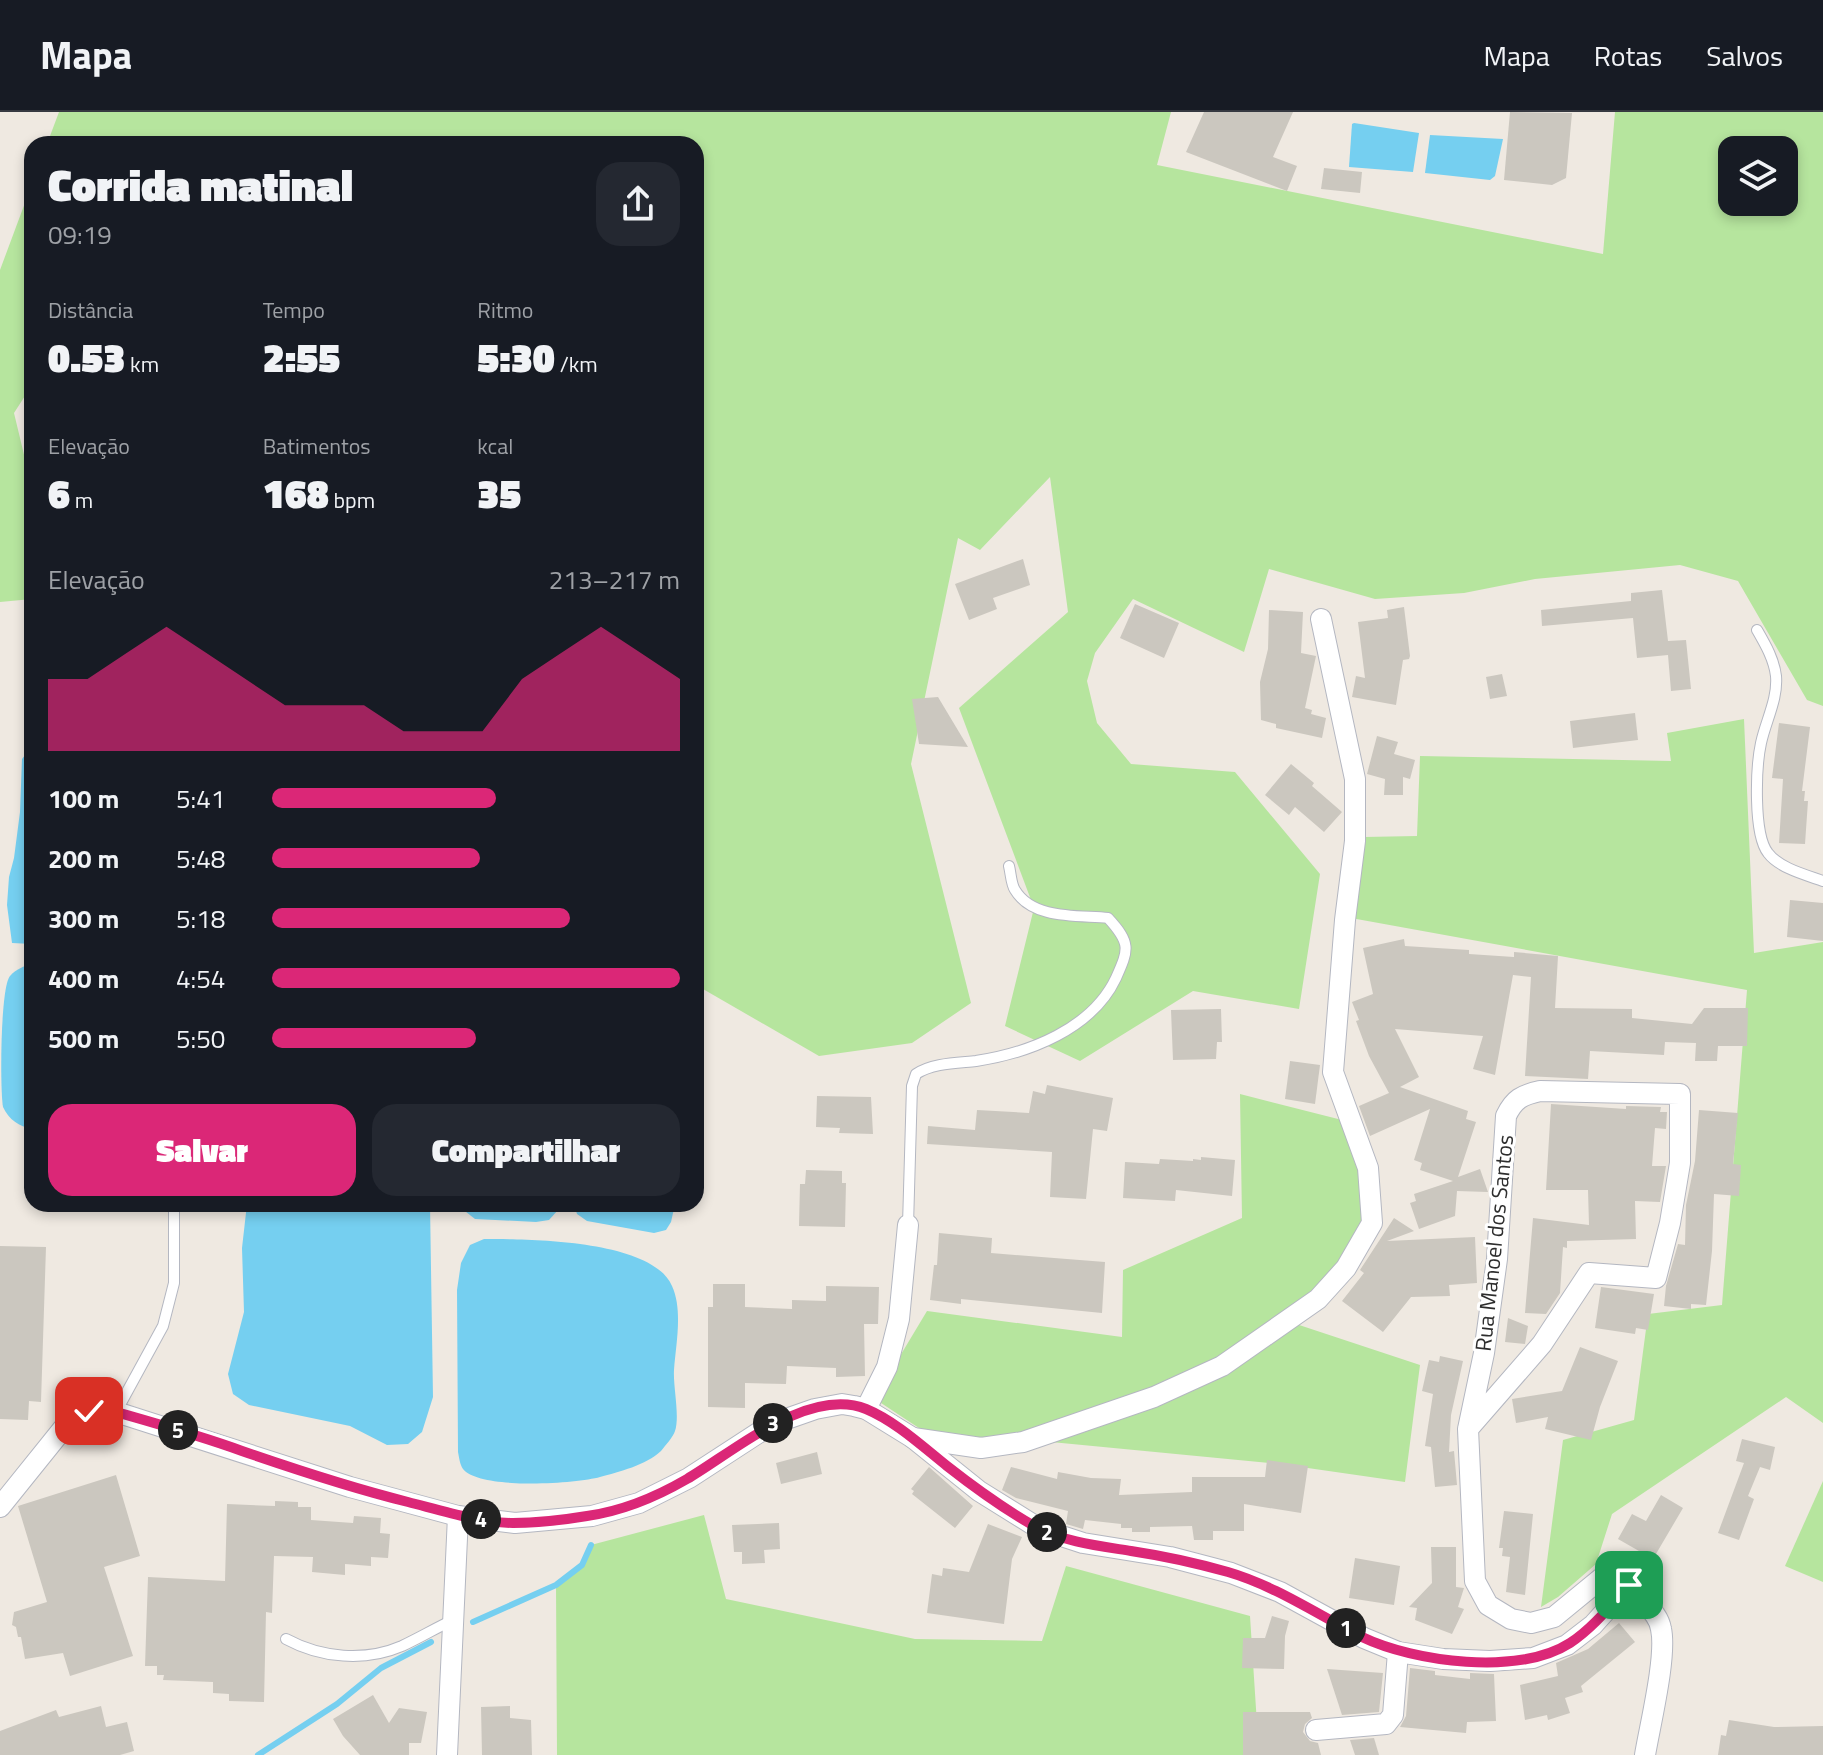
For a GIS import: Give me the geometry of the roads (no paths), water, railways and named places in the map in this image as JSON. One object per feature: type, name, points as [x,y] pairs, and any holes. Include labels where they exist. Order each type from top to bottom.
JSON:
[{"type":"street","points":[[913,1438],[981,1448],[1023,1442],[1154,1397],[1222,1366],[1318,1299],[1346,1268],[1372,1223],[1368,1168],[1333,1072],[1345,920],[1355,841],[1355,779],[1321,619]]},
{"type":"street","name":"Rua Manoel dos Santos","points":[[1468,1429],[1542,1344],[1589,1273],[1656,1278],[1670,1223],[1680,1163],[1680,1094],[1540,1091],[1523,1094],[1512,1102],[1506,1116],[1497,1259],[1468,1429],[1475,1581],[1488,1605],[1511,1619],[1531,1623],[1554,1617],[1604,1576],[1617,1577],[1629,1585]]},
{"type":"street","points":[[866,1409],[887,1367],[899,1319],[908,1225]]},
{"type":"street","points":[[0,1507],[66,1425],[89,1411],[116,1412],[350,1487],[458,1516],[515,1523],[604,1513],[639,1503],[664,1491],[772,1424],[794,1415],[842,1404],[866,1409],[913,1438],[979,1491],[1040,1529],[1083,1543],[1170,1557],[1231,1573],[1280,1592],[1364,1638],[1398,1652],[1443,1659],[1490,1661],[1533,1658],[1567,1645],[1593,1625],[1629,1585],[1658,1618],[1662,1631],[1645,1755]]},
{"type":"street","points":[[447,1755],[458,1516]]},
{"type":"street","points":[[1316,1730],[1386,1724],[1393,1715],[1398,1652]]},
{"type":"lane","points":[[1757,630],[1769,650],[1776,676],[1775,697],[1761,744],[1758,821],[1766,852],[1779,862],[1823,881]]},
{"type":"lane","points":[[908,1225],[912,1086],[916,1074],[926,1068],[993,1058],[1052,1039],[1087,1016],[1111,988],[1127,953],[1124,936],[1108,918],[1053,913],[1025,902],[1014,889],[1009,866]]},
{"type":"lane","points":[[116,1412],[163,1326],[174,1283],[174,1212]]},
{"type":"lane","points":[[286,1639],[329,1654],[363,1656],[400,1646],[453,1620]]},
{"type":"water","points":[[1354,123],[1419,133],[1413,172],[1349,167]]},
{"type":"water","points":[[1430,135],[1503,139],[1495,176],[1490,180],[1425,173]]},
{"type":"water","points":[[24,756],[24,944],[12,943],[7,905],[20,812]]},
{"type":"water","points":[[23,967],[24,1126],[8,1116],[3,1107],[1,1062],[7,984],[10,976]]},
{"type":"water","points":[[246,1212],[430,1212],[433,1397],[422,1432],[408,1444],[387,1445],[350,1426],[249,1405],[233,1394],[228,1374],[244,1312],[242,1248]]},
{"type":"water","points":[[466,1212],[556,1212],[549,1220],[536,1222],[475,1219]]},
{"type":"water","points":[[673,1212],[666,1230],[654,1233],[587,1221],[577,1214]]},
{"type":"water","points":[[484,1239],[587,1245],[615,1250],[660,1270],[672,1286],[678,1316],[674,1370],[676,1425],[673,1436],[661,1451],[624,1470],[570,1482],[507,1483],[473,1476],[463,1469],[458,1452],[457,1290],[461,1263],[470,1245]]},
{"type":"waterway","points":[[473,1622],[556,1585],[582,1565],[591,1545]]},
{"type":"waterway","points":[[258,1755],[337,1704],[381,1668],[431,1642]]}]
